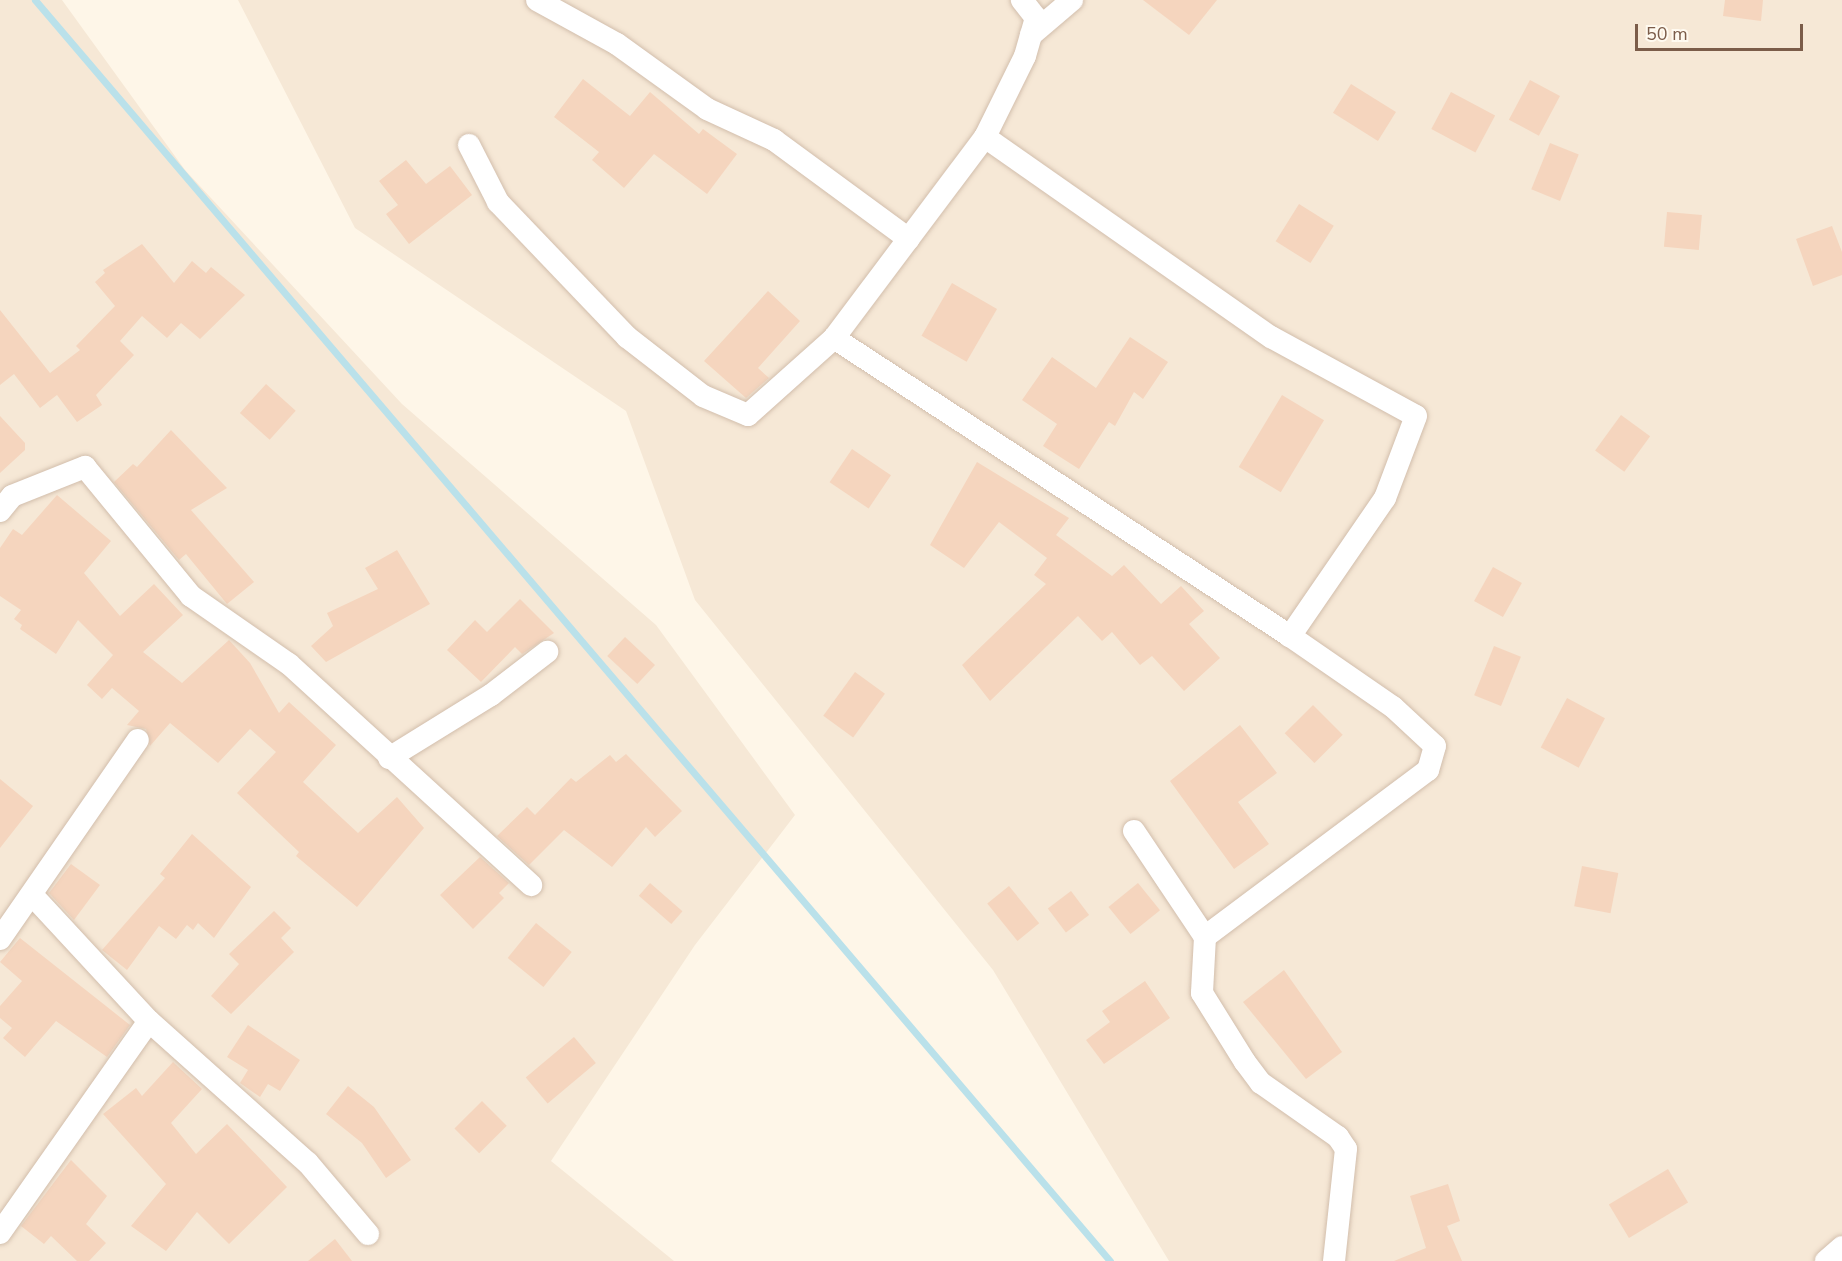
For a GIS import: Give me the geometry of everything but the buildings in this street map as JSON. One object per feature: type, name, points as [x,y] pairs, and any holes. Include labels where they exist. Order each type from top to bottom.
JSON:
[{"type":"street","points":[[537,0],[617,44],[707,109],[774,140],[909,239]]},
{"type":"street","points":[[469,145],[498,202],[627,337],[703,396],[748,415],[834,338],[985,137],[1031,35],[1036,18],[1022,0]]},
{"type":"street","points":[[1031,35],[1072,0]]},
{"type":"street","points":[[985,137],[1271,337],[1416,416],[1385,498],[1290,636]]},
{"type":"street","points":[[834,338],[1290,636],[1394,707],[1435,746],[1428,770],[1205,937]]},
{"type":"street","points":[[0,511],[12,496],[85,467],[191,596],[289,664],[389,758],[531,885]]},
{"type":"street","points":[[389,758],[490,696],[547,652]]},
{"type":"street","points":[[0,939],[34,897],[138,740]]},
{"type":"street","points":[[1134,831],[1205,937],[1202,993],[1245,1062],[1261,1083],[1338,1137],[1346,1149],[1334,1261]]},
{"type":"street","points":[[34,897],[148,1021],[308,1163],[368,1234]]},
{"type":"street","points":[[0,1233],[148,1021]]},
{"type":"street","points":[[1827,1261],[1842,1247]]},
{"type":"shaded area","points":[[0,0],[62,0],[185,170],[402,404],[656,625],[795,815],[695,945],[551,1161],[674,1261],[0,1261]]},
{"type":"shaded area","points":[[238,0],[1842,0],[1842,1261],[1169,1261],[993,970],[695,600],[626,411],[355,228]]},
{"type":"waterway","points":[[35,0],[1110,1261]]}]
